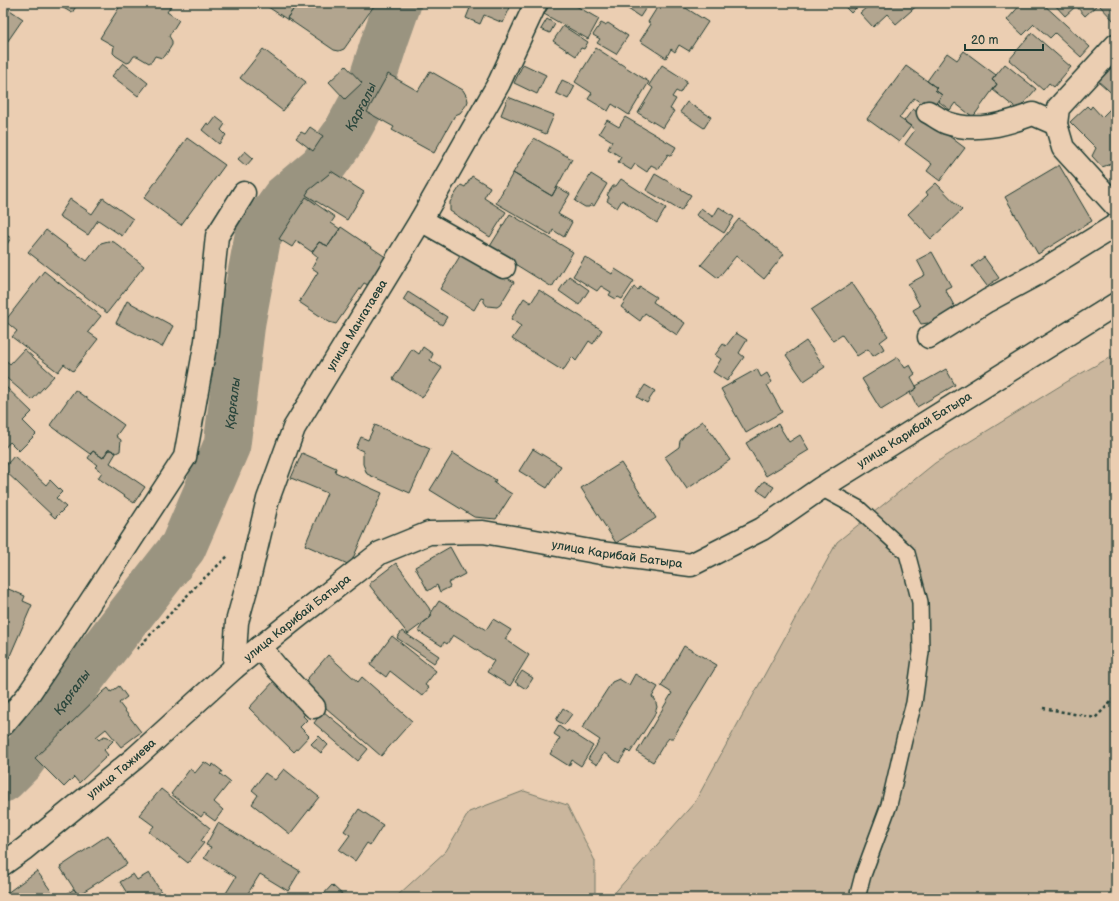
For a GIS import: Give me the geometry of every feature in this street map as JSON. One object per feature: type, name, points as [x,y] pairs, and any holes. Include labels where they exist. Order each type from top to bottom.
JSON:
[{"type":"street","name":"улица Мангатаева","points":[[234,668],[237,622],[268,499],[294,428],[421,220],[498,83],[536,3]]},
{"type":"street","points":[[1116,45],[1058,108],[1056,124],[1063,148],[1116,206]]},
{"type":"street","points":[[928,112],[946,123],[963,127],[989,126],[1014,121],[1033,114],[1056,124]]},
{"type":"street","points":[[3,725],[28,695],[185,457],[206,341],[217,236],[244,193]]},
{"type":"street","points":[[421,220],[504,267]]},
{"type":"street","points":[[929,337],[987,301],[1037,274],[1116,225]]},
{"type":"street","name":"улица Карибай Батыра","points":[[234,668],[380,554],[429,533],[484,532],[601,553],[691,565],[762,529],[820,488],[1116,304]]},
{"type":"street","points":[[260,647],[277,668],[314,707]]},
{"type":"street","name":"улица Тажиева","points":[[3,864],[24,849],[135,758],[234,668]]},
{"type":"lane","points":[[820,488],[858,508],[907,553],[920,602],[921,652],[914,703],[889,805],[863,875],[857,898]]},
{"type":"path","points":[[137,650],[198,584],[234,550],[258,539]]},
{"type":"path","points":[[1043,708],[1095,718],[1116,696]]},
{"type":"shaded area","points":[[1116,354],[1116,898],[610,898],[695,802],[837,542],[935,463],[1073,378]]},
{"type":"shaded area","points":[[524,791],[567,805],[595,861],[595,898],[396,898],[446,851],[469,812]]},
{"type":"building","points":[[62,3],[78,3],[72,13],[60,6]]},
{"type":"building","points":[[122,3],[173,3],[167,12],[179,20],[169,36],[172,41],[172,45],[165,56],[162,58],[155,56],[149,63],[137,56],[134,56],[130,62],[127,63],[113,53],[114,46],[100,38]]},
{"type":"building","points":[[262,3],[298,3],[287,18],[288,20]]},
{"type":"building","points":[[298,3],[376,3],[344,49],[339,51],[334,50],[287,18]]},
{"type":"building","points":[[459,3],[512,3],[503,23],[484,15],[480,24],[466,18],[470,8]]},
{"type":"building","points":[[551,3],[571,3],[599,19],[588,39],[544,14]]},
{"type":"building","points":[[619,3],[649,3],[640,17]]},
{"type":"building","points":[[660,3],[678,3],[708,22],[689,51],[679,45],[675,52],[671,49],[666,58],[640,41],[651,24],[648,22]]},
{"type":"building","points":[[841,3],[861,3],[851,13]]},
{"type":"building","points":[[872,3],[920,3],[896,24],[887,14],[873,27],[860,13]]},
{"type":"building","points":[[1022,3],[1042,3],[1090,47],[1081,57],[1055,33],[1050,38],[1034,24],[1023,35],[1007,20]]},
{"type":"building","points":[[1053,3],[1116,3],[1116,23],[1098,4],[1085,16],[1076,6],[1065,16]]},
{"type":"building","points":[[7,8],[23,19],[3,48],[3,9],[6,11]]},
{"type":"building","points":[[547,19],[555,24],[550,33],[541,29]]},
{"type":"building","points":[[601,23],[605,25],[608,23],[628,36],[616,54],[597,43],[600,39],[593,35]]},
{"type":"building","points":[[563,26],[588,42],[584,49],[581,48],[576,56],[553,41]]},
{"type":"building","points":[[1032,33],[1071,67],[1054,87],[1049,83],[1043,90],[1009,60]]},
{"type":"building","points":[[596,48],[649,82],[629,115],[612,104],[608,111],[588,99],[592,93],[575,82]]},
{"type":"building","points":[[263,49],[306,82],[283,111],[240,78]]},
{"type":"building","points":[[964,51],[996,75],[992,80],[997,84],[973,117],[955,103],[950,110],[938,101],[942,95],[935,90],[937,88],[927,81],[947,53],[957,60]]},
{"type":"building","points":[[1116,61],[1116,97],[1098,81]]},
{"type":"building","points":[[123,63],[148,83],[138,96],[112,76]]},
{"type":"building","points":[[523,64],[546,75],[537,94],[514,83]]},
{"type":"building","points":[[1005,64],[1036,89],[1018,110],[993,90],[997,84],[992,80]]},
{"type":"building","points":[[662,65],[687,81],[680,93],[676,91],[672,97],[676,99],[670,109],[674,111],[663,128],[638,113],[653,88],[649,85]]},
{"type":"building","points":[[346,66],[362,83],[345,99],[329,82]]},
{"type":"building","points":[[906,66],[937,88],[935,90],[942,95],[931,110],[914,98],[899,118],[911,126],[899,142],[867,119]]},
{"type":"building","points":[[430,71],[463,90],[468,101],[460,113],[455,115],[434,153],[392,130],[394,127],[367,112],[388,74],[418,91]]},
{"type":"building","points":[[562,80],[575,86],[568,99],[556,93]]},
{"type":"building","points":[[508,97],[554,115],[546,134],[501,115]]},
{"type":"building","points":[[687,102],[711,117],[704,128],[680,112]]},
{"type":"building","points":[[1116,103],[1116,159],[1108,165],[1102,167],[1092,156],[1096,148],[1070,122],[1087,106],[1090,109],[1092,106],[1102,117]]},
{"type":"building","points":[[913,109],[965,148],[940,181],[927,171],[932,164],[905,144],[915,130],[904,121]]},
{"type":"building","points":[[216,117],[225,124],[221,130],[226,135],[219,144],[202,130],[207,123],[210,125]]},
{"type":"building","points":[[625,117],[676,147],[671,156],[668,154],[659,169],[651,165],[647,172],[635,164],[631,170],[618,162],[621,157],[608,149],[612,141],[599,133],[607,120],[619,127]]},
{"type":"building","points":[[310,127],[323,136],[313,151],[296,138],[301,132],[305,134]]},
{"type":"building","points":[[187,138],[225,165],[181,225],[144,198]]},
{"type":"building","points":[[534,138],[572,159],[552,196],[513,173]]},
{"type":"building","points":[[245,151],[253,158],[246,166],[238,159]]},
{"type":"building","points":[[1059,165],[1092,221],[1038,254],[1005,197]]},
{"type":"building","points":[[331,171],[364,192],[347,220],[306,195],[309,190]]},
{"type":"building","points":[[513,173],[552,196],[557,187],[570,194],[558,214],[572,222],[564,237],[553,230],[551,235],[496,203]]},
{"type":"building","points":[[591,174],[607,184],[594,206],[591,204],[589,207],[585,207],[575,201]]},
{"type":"building","points":[[655,174],[691,195],[681,211],[646,190]]},
{"type":"building","points":[[472,176],[490,187],[484,198],[506,212],[490,237],[450,211],[450,202],[461,185],[465,187]]},
{"type":"building","points":[[621,179],[666,208],[657,223],[622,200],[617,208],[607,201],[609,197],[607,195],[613,186],[616,186]]},
{"type":"building","points":[[936,183],[962,210],[931,239],[908,214],[928,195],[926,192]]},
{"type":"building","points":[[306,197],[335,217],[331,223],[340,229],[328,246],[319,242],[312,252],[296,241],[292,247],[279,239]]},
{"type":"building","points":[[103,198],[133,219],[122,236],[98,220],[88,235],[59,216],[70,199],[92,214]]},
{"type":"building","points":[[719,207],[734,217],[724,233],[696,215],[701,208],[713,217]]},
{"type":"building","points":[[510,214],[573,252],[552,287],[489,248]]},
{"type":"building","points":[[739,219],[784,254],[764,279],[736,256],[718,278],[701,265]]},
{"type":"building","points":[[341,227],[390,260],[376,281],[372,279],[368,285],[364,283],[336,324],[329,322],[299,302],[318,272],[312,268],[318,257],[312,252],[319,242],[328,246]]},
{"type":"building","points":[[46,230],[87,261],[101,243],[108,241],[114,242],[144,266],[107,313],[28,252]]},
{"type":"building","points":[[3,233],[11,238],[5,247],[3,246]]},
{"type":"building","points":[[463,251],[514,282],[500,305],[497,307],[487,306],[484,299],[481,298],[474,310],[440,289]]},
{"type":"building","points":[[932,252],[951,286],[945,289],[957,311],[930,326],[928,323],[921,324],[913,310],[920,306],[908,284],[925,275],[917,260]]},
{"type":"building","points":[[585,257],[612,274],[615,269],[634,281],[622,299],[618,297],[616,299],[609,295],[611,292],[601,286],[597,291],[573,276]]},
{"type":"building","points":[[984,257],[999,278],[987,286],[972,266]]},
{"type":"building","points":[[44,271],[101,316],[88,332],[98,339],[73,371],[64,364],[58,372],[12,337],[17,331],[5,321]]},
{"type":"building","points":[[569,276],[589,290],[579,305],[559,291]]},
{"type":"building","points":[[852,283],[888,336],[880,342],[884,349],[873,356],[868,349],[857,356],[842,335],[833,341],[811,310]]},
{"type":"building","points":[[634,287],[638,290],[640,287],[656,297],[653,302],[685,323],[677,335],[645,313],[640,321],[621,307]]},
{"type":"building","points":[[539,290],[602,330],[593,344],[589,341],[576,361],[572,357],[563,371],[512,339],[521,326],[511,319],[524,298],[531,303]]},
{"type":"building","points":[[408,292],[447,317],[442,325],[403,300]]},
{"type":"building","points":[[127,301],[173,326],[162,347],[116,323]]},
{"type":"building","points":[[736,333],[747,340],[739,353],[744,357],[727,381],[713,372],[721,359],[715,355],[723,344],[726,346]]},
{"type":"building","points":[[806,341],[825,367],[804,381],[786,355]]},
{"type":"building","points":[[423,347],[433,354],[430,360],[442,368],[422,398],[393,379],[412,349],[419,354]]},
{"type":"building","points":[[24,349],[54,376],[32,400],[3,375],[3,358],[10,364]]},
{"type":"building","points":[[898,357],[905,368],[910,365],[915,374],[911,377],[917,388],[881,410],[862,379]]},
{"type":"building","points":[[757,369],[761,377],[767,373],[772,382],[767,385],[782,412],[746,433],[721,389]]},
{"type":"building","points":[[946,369],[955,385],[917,407],[910,393],[917,388],[916,386]]},
{"type":"building","points":[[4,385],[32,412],[23,421],[36,434],[19,451],[10,442],[3,450]]},
{"type":"building","points":[[645,385],[655,391],[647,403],[637,397]]},
{"type":"building","points":[[75,390],[124,425],[116,436],[121,440],[120,451],[116,453],[108,450],[103,458],[93,451],[90,454],[50,425]]},
{"type":"building","points":[[703,421],[730,460],[687,489],[665,457],[679,447],[680,441],[685,434]]},
{"type":"building","points":[[778,424],[789,442],[800,435],[809,450],[766,476],[746,443]]},
{"type":"building","points":[[375,425],[430,449],[410,493],[367,474],[363,464],[363,451],[356,448],[361,437],[368,440]]},
{"type":"building","points":[[533,449],[561,466],[547,488],[519,471]]},
{"type":"building","points":[[108,450],[116,453],[110,463],[145,487],[134,503],[98,478],[102,472],[95,467],[97,465],[88,458],[93,451],[103,458]]},
{"type":"building","points":[[302,453],[336,468],[335,472],[382,493],[350,565],[305,545],[327,493],[291,478]]},
{"type":"building","points":[[453,453],[496,480],[494,483],[512,494],[496,519],[474,517],[430,490]]},
{"type":"building","points":[[14,456],[46,485],[50,480],[62,492],[56,498],[66,507],[55,518],[3,469]]},
{"type":"building","points":[[621,463],[656,518],[616,543],[581,488]]},
{"type":"building","points":[[764,481],[774,487],[767,497],[757,490]]},
{"type":"building","points":[[450,547],[465,574],[448,583],[450,587],[440,592],[437,585],[428,591],[415,567]]},
{"type":"building","points":[[396,563],[429,608],[431,613],[431,617],[408,634],[370,586],[370,583]]},
{"type":"building","points":[[6,588],[25,596],[23,601],[32,605],[9,658],[3,655],[3,594]]},
{"type":"building","points":[[439,601],[486,630],[493,619],[511,630],[505,639],[529,655],[510,686],[487,672],[494,661],[453,635],[447,644],[444,642],[442,646],[418,631],[423,623],[431,617],[431,613]]},
{"type":"building","points":[[402,631],[439,656],[434,663],[397,638]]},
{"type":"building","points":[[392,636],[436,671],[425,685],[429,688],[422,696],[390,671],[386,677],[370,665]]},
{"type":"building","points":[[684,646],[717,665],[673,738],[669,738],[664,744],[653,762],[637,752],[672,693],[661,686]]},
{"type":"building","points":[[328,655],[358,682],[362,677],[412,721],[381,756],[301,686]]},
{"type":"building","points":[[522,671],[533,678],[526,689],[515,682]]},
{"type":"building","points":[[635,674],[658,687],[652,697],[655,699],[657,707],[654,716],[630,753],[627,750],[619,763],[604,753],[597,765],[588,759],[600,740],[582,728],[612,682],[619,679],[629,685]]},
{"type":"building","points":[[275,680],[307,711],[303,716],[307,720],[300,727],[309,736],[294,752],[249,708]]},
{"type":"building","points":[[119,686],[127,697],[119,703],[141,732],[121,747],[106,729],[96,737],[99,740],[104,736],[113,741],[104,750],[108,755],[79,783],[74,777],[64,787],[35,758],[103,692],[108,688],[111,692]]},
{"type":"building","points":[[563,708],[572,714],[564,725],[556,720]]},
{"type":"building","points":[[323,711],[368,749],[358,761],[314,723]]},
{"type":"building","points":[[559,726],[593,746],[581,766],[572,760],[569,766],[550,754],[560,738],[554,734]]},
{"type":"building","points":[[319,736],[328,745],[321,753],[311,744]]},
{"type":"building","points":[[204,762],[212,767],[213,764],[222,771],[220,774],[230,782],[214,802],[223,810],[215,821],[204,813],[201,817],[171,794],[190,769],[195,773]]},
{"type":"building","points":[[284,769],[319,797],[290,834],[252,804],[258,795],[252,790],[265,773],[275,780]]},
{"type":"building","points":[[161,789],[210,828],[201,841],[204,843],[188,863],[149,832],[154,826],[139,815]]},
{"type":"building","points":[[359,809],[383,825],[370,845],[367,843],[355,861],[339,850],[350,835],[344,831]]},
{"type":"building","points":[[218,823],[300,871],[288,891],[260,874],[245,898],[223,898],[236,877],[204,858],[211,847],[206,845]]},
{"type":"building","points":[[108,835],[127,864],[78,895],[60,867]]},
{"type":"building","points":[[37,871],[56,898],[3,898],[3,896]]},
{"type":"building","points":[[149,873],[165,898],[130,898],[120,882],[133,874],[137,880]]},
{"type":"building","points":[[332,885],[346,898],[320,898]]},
{"type":"building","points":[[74,889],[82,898],[61,898]]},
{"type":"waterway","name":"Қарғалы","points":[[3,779],[21,761],[88,669],[183,547],[227,445],[242,322],[258,236],[285,198],[322,167],[345,135],[368,93],[398,3]]}]
